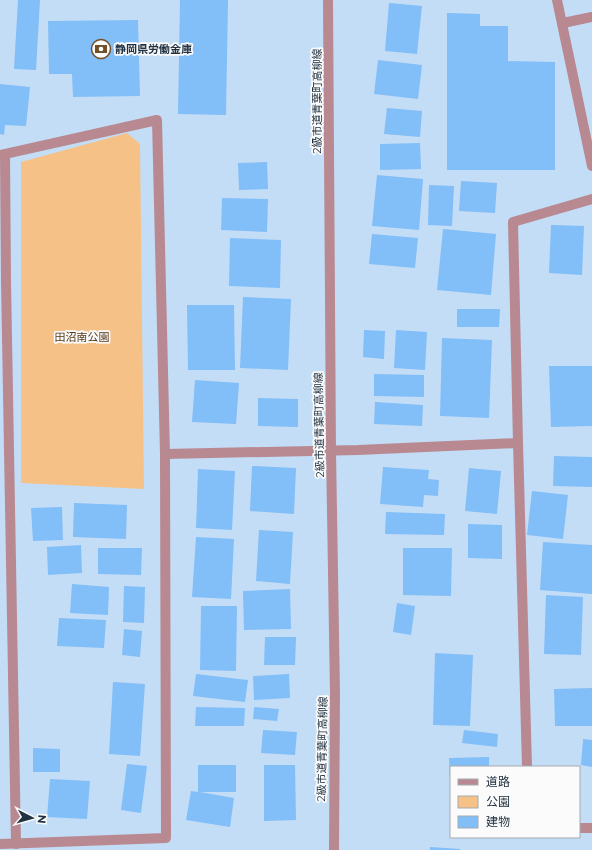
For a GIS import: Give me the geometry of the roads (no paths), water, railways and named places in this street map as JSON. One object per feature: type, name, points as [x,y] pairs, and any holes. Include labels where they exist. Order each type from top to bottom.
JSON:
[{"type":"street","name":"2級市道青葉町高柳線","points":[[328,0],[331,451],[335,693],[334,850]]},
{"type":"street","points":[[558,0],[592,166]]},
{"type":"street","points":[[563,23],[592,17]]},
{"type":"street","points":[[0,844],[16,844],[166,838],[165,454],[157,120],[3,154],[16,844]]},
{"type":"street","points":[[527,766],[513,222],[592,199]]},
{"type":"street","points":[[165,454],[331,451],[518,443]]},
{"type":"street","points":[[580,828],[592,828]]},
{"type":"place","name":"静岡県労働金庫","points":[[101,49]]},
{"type":"park label","name":"田沼南公園","points":[[82,337]]}]
